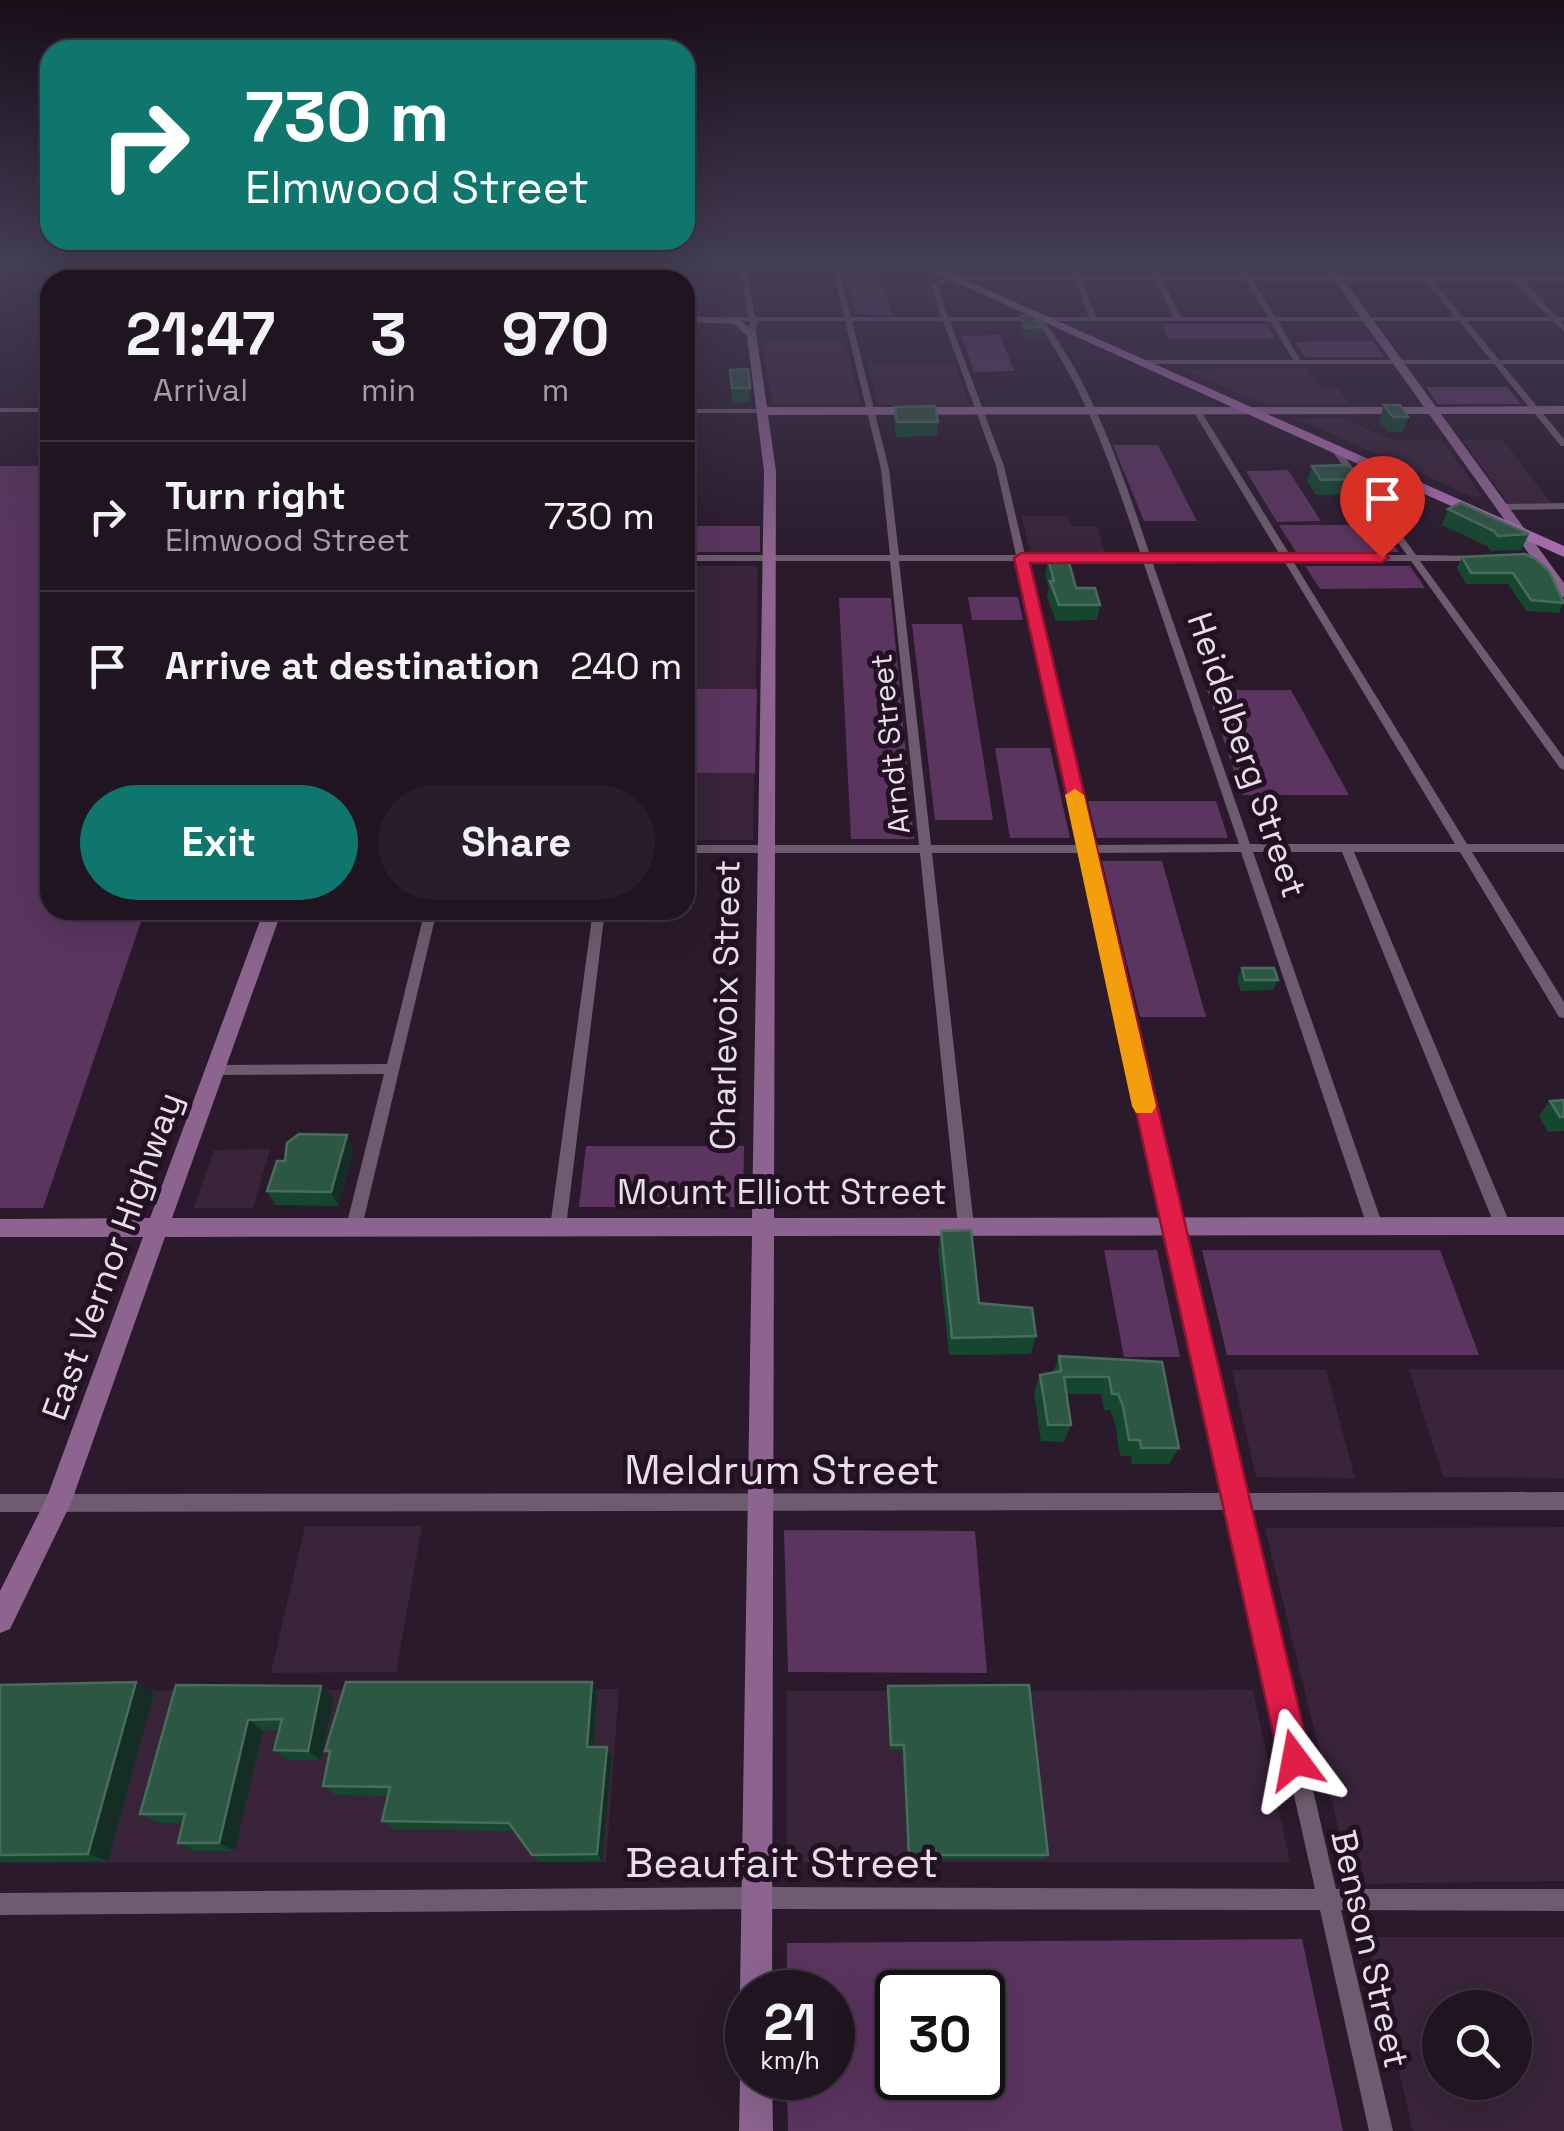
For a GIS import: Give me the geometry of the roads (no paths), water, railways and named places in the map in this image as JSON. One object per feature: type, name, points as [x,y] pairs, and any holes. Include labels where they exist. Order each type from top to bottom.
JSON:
[{"type":"main road","points":[[1142,362],[1564,552]]},
{"type":"street","name":"Charlevoix Street","points":[[755,361],[770,471],[756,1970]]},
{"type":"street","name":"Arndt Street","points":[[859,361],[885,469],[966,1226]]},
{"type":"street","name":"Benson Street","points":[[962,361],[1000,466],[1381,2131]]},
{"type":"street","name":"Heidelberg Street","points":[[1064,361],[1147,558],[1375,1226]]},
{"type":"street","points":[[1142,362],[1564,362]]},
{"type":"street","points":[[1397,362],[1500,506],[1532,558],[1564,593]]},
{"type":"street","points":[[1496,362],[1564,444]]},
{"type":"street","points":[[0,410],[40,410]]},
{"type":"street","points":[[695,411],[1564,410]]},
{"type":"street","points":[[1197,411],[1564,1012]]},
{"type":"street","points":[[1334,448],[1564,766]]},
{"type":"street","points":[[1500,506],[1564,506]]},
{"type":"street","points":[[695,558],[1497,558]]},
{"type":"street","points":[[1347,848],[1503,1226]]},
{"type":"street","points":[[695,849],[1564,848]]},
{"type":"street","name":"East Vernor Highway","points":[[0,1620],[58,1503],[161,1228],[270,920]]},
{"type":"street","points":[[354,1227],[429,920]]},
{"type":"street","points":[[558,1227],[598,920]]},
{"type":"street","points":[[217,1070],[392,1070]]},
{"type":"street","name":"Mount Elliott Street","points":[[2,1233],[354,1227],[1564,1226]]},
{"type":"street","name":"Meldrum Street","points":[[0,1503],[1564,1501]]},
{"type":"street","name":"Beaufait Street","points":[[0,1904],[756,1898],[1564,1900]]},
{"type":"street","points":[[756,2100],[756,2131]]}]
